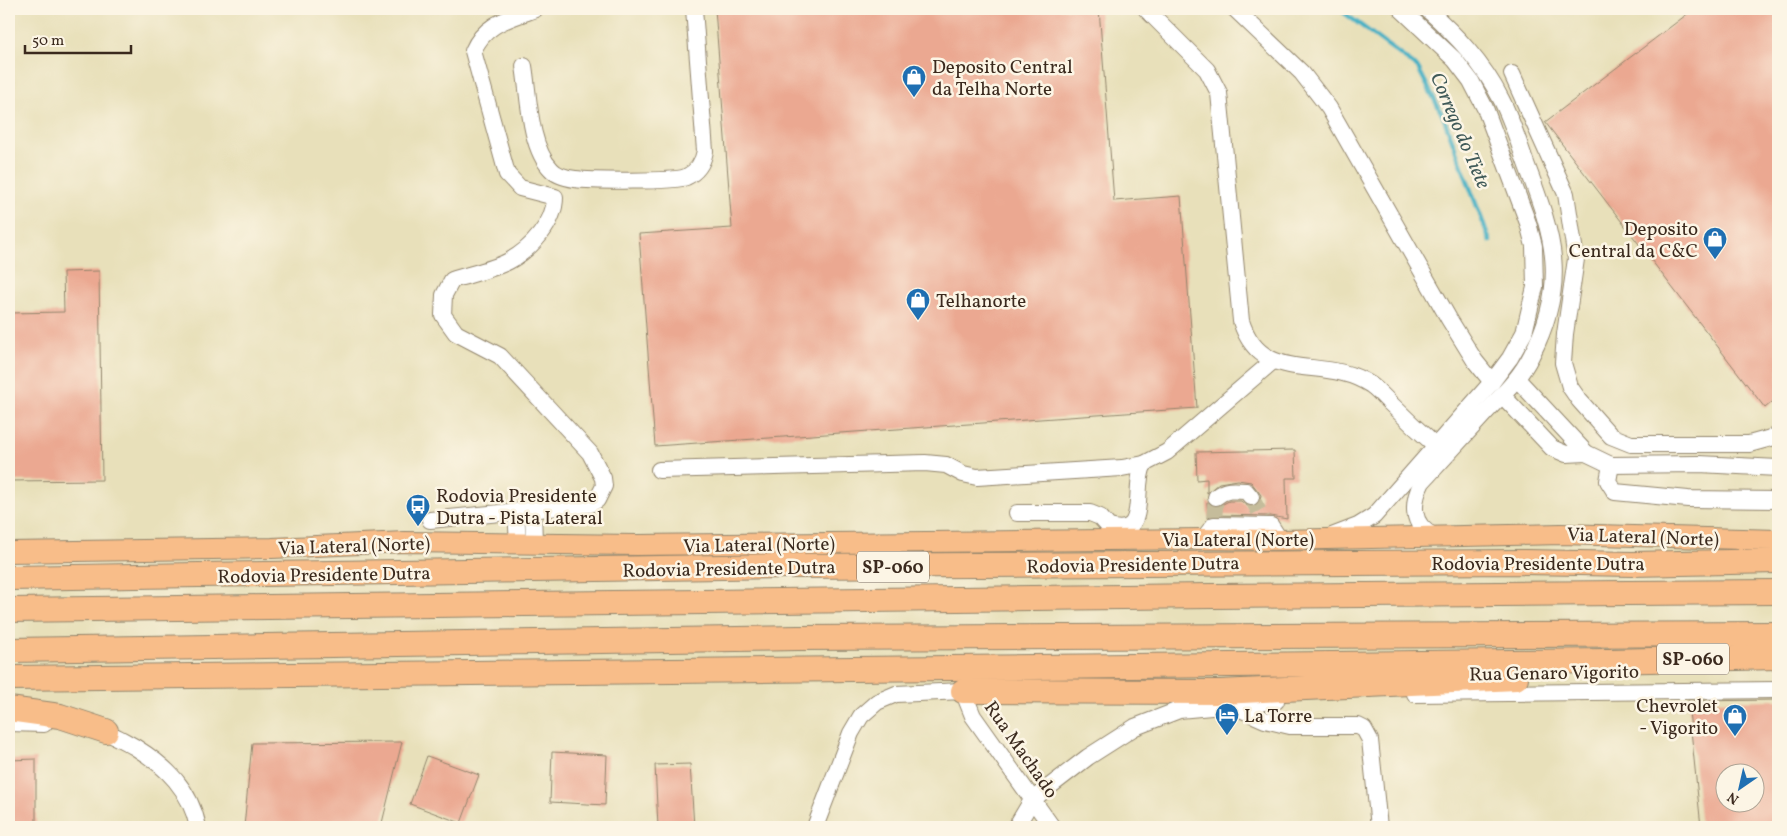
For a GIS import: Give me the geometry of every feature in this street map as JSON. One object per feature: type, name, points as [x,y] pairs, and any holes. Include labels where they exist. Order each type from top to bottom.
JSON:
[{"type":"highway","name":"Rodovia Presidente Dutra","points":[[9,578],[767,566],[1525,562],[1632,564],[1778,561]]},
{"type":"highway","points":[[1163,563],[1220,579],[1348,582],[1778,581]]},
{"type":"highway","name":"Rodovia Presidente Dutra","points":[[9,610],[1212,596],[1778,592]]},
{"type":"highway","name":"SP-060","points":[[9,650],[798,638],[1778,634]]},
{"type":"highway","points":[[103,677],[112,670],[187,660],[284,657],[352,658],[406,653],[426,644]]},
{"type":"highway","name":"SP-060","points":[[9,678],[1608,661],[1778,657]]},
{"type":"highway","points":[[963,691],[1221,692],[1539,677],[1580,670],[1608,661]]},
{"type":"highway","points":[[9,710],[60,716],[106,731]]},
{"type":"main road","name":"Via Lateral (Norte)","points":[[9,552],[272,548],[405,542],[637,545],[1210,528],[1271,528],[1323,539],[1561,534],[1778,540]]},
{"type":"street","points":[[536,9],[490,27],[479,37],[473,51],[507,174],[520,188],[555,197]]},
{"type":"street","points":[[524,66],[535,136],[542,156],[552,170],[561,175],[576,179],[680,179],[687,177],[700,165],[705,150],[694,9]]},
{"type":"street","points":[[1146,9],[1207,70],[1219,92],[1241,321],[1246,336],[1259,353],[1273,361],[1338,372],[1371,385],[1436,446]]},
{"type":"street","points":[[1236,9],[1302,73],[1329,108],[1449,319],[1475,361],[1552,448],[1566,454],[1586,453]]},
{"type":"street","points":[[1401,9],[1438,42],[1471,81],[1485,108],[1528,223],[1534,246],[1535,287],[1532,304],[1520,342],[1497,388],[1419,488],[1414,506],[1416,518],[1426,532],[1434,536]]},
{"type":"street","points":[[1323,539],[1345,532],[1374,516],[1436,446],[1497,388],[1517,379],[1542,332],[1553,291],[1553,250],[1547,220],[1502,100],[1488,76],[1467,48],[1427,9]]},
{"type":"street","points":[[1512,74],[1566,194],[1576,260],[1565,334],[1563,363],[1570,387],[1579,400],[1611,436],[1631,444],[1748,444],[1778,436]]},
{"type":"street","points":[[430,520],[590,504],[602,493],[603,478],[590,453],[500,356],[456,333],[443,316],[444,295],[452,280],[508,261],[531,244],[552,218],[555,197],[576,179]]},
{"type":"street","points":[[659,470],[925,463],[946,465],[963,474],[977,477],[1122,468],[1144,464],[1167,452],[1273,361]]},
{"type":"street","points":[[1517,379],[1586,453],[1611,465],[1699,464],[1778,468]]},
{"type":"street","points":[[1016,513],[1090,513],[1100,517],[1109,527],[1130,526],[1134,524],[1138,516],[1137,480],[1144,464]]},
{"type":"street","points":[[1611,465],[1608,481],[1616,492],[1688,499],[1778,500]]},
{"type":"street","points":[[1216,497],[1222,491],[1235,490],[1246,492],[1250,497]]},
{"type":"street","points":[[526,543],[533,510]]},
{"type":"street","points":[[516,512],[526,543]]},
{"type":"street","name":"Rua Genaro Vigorito","points":[[1032,800],[1088,757],[1135,727],[1179,710],[1228,704],[1361,695],[1778,690]]},
{"type":"street","points":[[815,827],[852,733],[861,716],[877,702],[896,694],[963,691]]},
{"type":"street","name":"Rua Machado","points":[[963,691],[974,716],[1052,827]]},
{"type":"street","points":[[1228,704],[1265,720],[1290,726],[1354,725],[1364,729],[1370,740],[1379,827]]},
{"type":"street","points":[[9,723],[106,731],[150,757],[169,771],[190,800],[198,827]]},
{"type":"street","points":[[1016,827],[1032,800]]},
{"type":"building","points":[[715,9],[1099,9],[1114,201],[1181,196],[1197,408],[655,446],[639,234],[732,228]]},
{"type":"building","name":"Deposito Central da C&C","points":[[1694,9],[1778,9],[1778,397],[1765,408],[1545,122]]},
{"type":"building","points":[[99,271],[102,480],[9,481],[9,313],[64,312],[63,272]]},
{"type":"building","points":[[1295,450],[1296,478],[1286,478],[1287,519],[1271,516],[1214,515],[1208,517],[1207,502],[1217,507],[1229,501],[1241,501],[1247,506],[1252,507],[1260,501],[1261,495],[1251,482],[1238,480],[1219,483],[1207,493],[1207,479],[1197,480],[1196,452]]},
{"type":"building","name":"Chevrolet - Vigorito","points":[[1778,700],[1778,827],[1701,827],[1688,701]]},
{"type":"building","points":[[402,742],[381,827],[244,827],[252,743]]},
{"type":"building","points":[[552,752],[607,755],[605,805],[550,802]]},
{"type":"building","points":[[427,756],[479,775],[461,823],[410,804]]},
{"type":"building","points":[[36,759],[36,827],[9,827],[9,760]]},
{"type":"building","points":[[690,764],[694,827],[658,827],[655,765]]},
{"type":"waterway","name":"Corrego do Tiete","points":[[1339,9],[1418,68],[1443,116],[1490,241]]},
{"type":"tunnel","points":[[1214,519],[1216,497]]},
{"type":"tunnel","points":[[1251,497],[1263,519]]},
{"type":"place","name":"Deposito Central da Telha Norte","points":[[914,98]]},
{"type":"place","name":"Deposito Central da C&C","points":[[1715,260]]},
{"type":"place","name":"Telhanorte","points":[[918,321]]},
{"type":"place","name":"Rodovia Presidente Dutra - Pista Lateral","points":[[418,527]]},
{"type":"place","name":"La Torre","points":[[1227,736]]},
{"type":"place","name":"Chevrolet - Vigorito","points":[[1735,737]]}]
